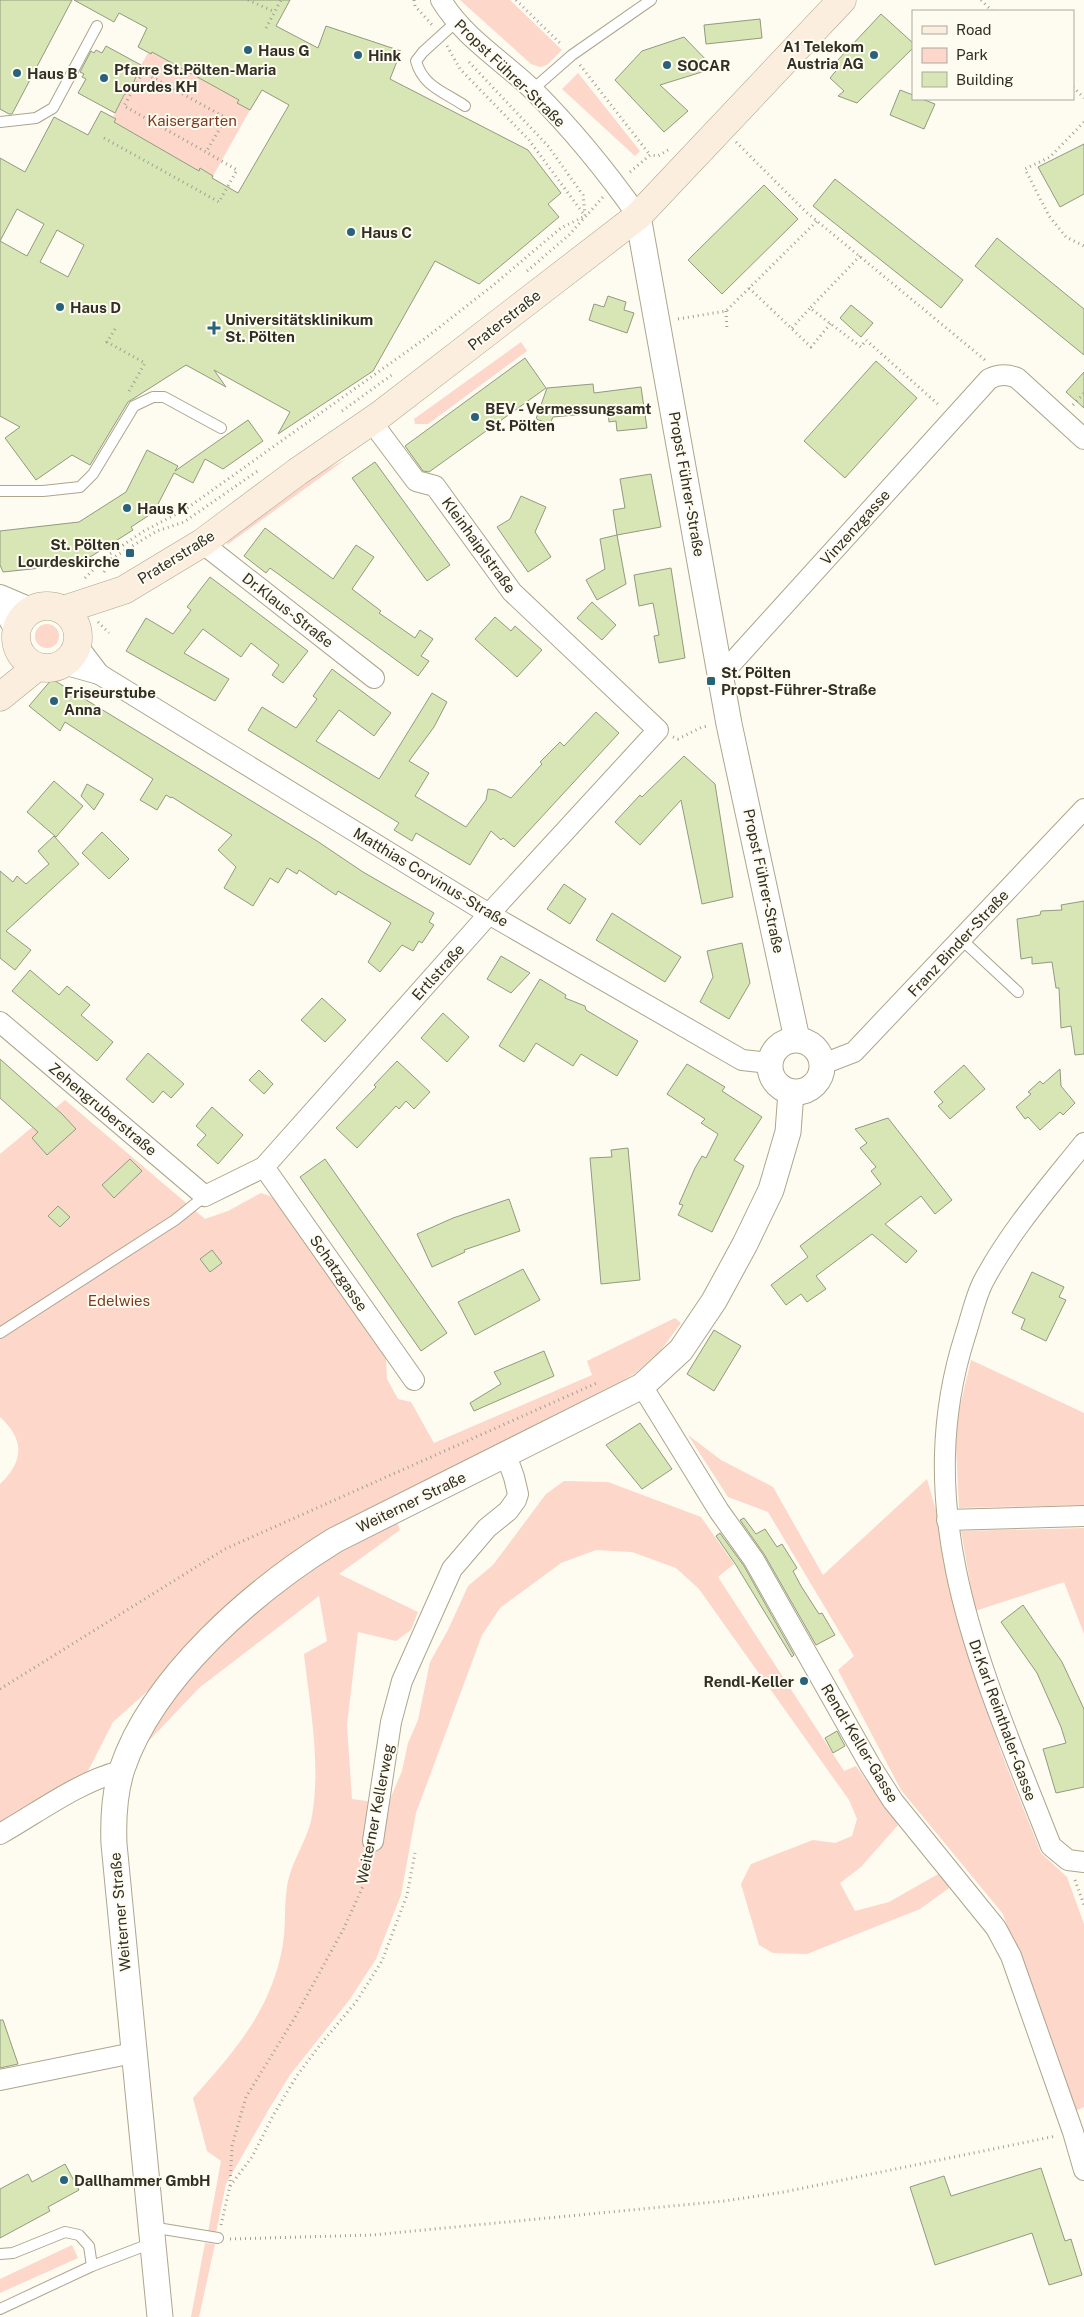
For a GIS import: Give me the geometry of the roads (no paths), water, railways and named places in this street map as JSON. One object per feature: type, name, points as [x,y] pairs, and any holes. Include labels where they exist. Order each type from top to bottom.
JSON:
[{"type":"main road","name":"Praterstraße","points":[[88,616],[112,584],[202,543],[297,472],[371,421],[638,216],[842,0]]},
{"type":"main road","points":[[0,680],[17,640],[23,617],[33,609],[52,606],[88,616]]},
{"type":"main road","points":[[17,640],[25,660],[37,667],[51,668],[73,649],[76,626],[88,616]]},
{"type":"main road","points":[[0,697],[37,667]]},
{"type":"street","name":"Propst Führer-Straße","points":[[441,0],[456,22],[532,90],[616,184],[638,216],[729,724],[797,1039]]},
{"type":"street","name":"Vinzenzgasse","points":[[721,675],[953,418],[990,372],[1017,378],[1084,439]]},
{"type":"street","name":"Kleinhaiplstraße","points":[[371,421],[416,481],[435,486],[512,592],[658,730]]},
{"type":"street","name":"Dr.Klaus-Straße","points":[[202,543],[374,678]]},
{"type":"street","points":[[0,595],[33,609]]},
{"type":"street","points":[[0,604],[17,640]]},
{"type":"street","name":"Matthias Corvinus-Straße","points":[[73,649],[99,674],[489,914],[742,1060],[770,1063]]},
{"type":"street","name":"Ertlstraße","points":[[205,1196],[264,1167],[489,914],[658,730]]},
{"type":"street","name":"Franz Binder-Straße","points":[[823,1064],[854,1052],[1084,809]]},
{"type":"street","name":"Zehengruberstraße","points":[[0,1022],[205,1196]]},
{"type":"street","points":[[797,1039],[815,1046],[821,1054],[823,1064],[822,1072],[814,1085],[807,1090],[791,1092],[775,1082],[771,1073],[770,1063],[776,1049],[782,1043],[797,1039]]},
{"type":"street","name":"Weiterner Straße","points":[[160,2317],[114,1844],[114,1818],[121,1771],[142,1725],[160,1696],[180,1670],[204,1645],[276,1580],[335,1540],[506,1456],[642,1386],[681,1350],[714,1301],[771,1190],[788,1132],[791,1092]]},
{"type":"street","name":"Dr.Karl Reinthaler-Gasse","points":[[1076,1861],[1051,1846],[980,1664],[955,1567],[947,1520],[946,1424],[957,1363],[982,1283],[1009,1238],[1084,1143]]},
{"type":"street","name":"Schatzgasse","points":[[264,1167],[414,1380]]},
{"type":"street","name":"Rendl-Keller-Gasse","points":[[642,1386],[719,1511],[754,1560],[874,1772],[893,1801],[996,1928],[1011,1956],[1079,2130],[1084,2170]]},
{"type":"street","name":"Weiterner Kellerweg","points":[[373,1841],[391,1722],[402,1681],[452,1569],[487,1528],[508,1511],[516,1500],[518,1494],[506,1456]]},
{"type":"street","points":[[947,1520],[1084,1516]]},
{"type":"street","points":[[0,1834],[81,1786],[102,1776],[121,1771]]},
{"type":"street","points":[[0,2080],[133,2053]]},
{"type":"lane","points":[[532,90],[572,55],[651,0]]},
{"type":"lane","points":[[456,22],[423,52],[416,61],[420,74],[428,84],[465,106]]},
{"type":"lane","points":[[0,122],[36,118],[53,108],[97,26]]},
{"type":"lane","points":[[0,491],[42,491],[80,487],[93,474],[134,406],[153,397],[164,397],[221,428]]},
{"type":"lane","points":[[961,939],[1018,992]]},
{"type":"lane","points":[[0,1333],[175,1220],[205,1196]]},
{"type":"lane","points":[[0,2254],[13,2253],[65,2232],[79,2235],[89,2246],[92,2266]]},
{"type":"lane","points":[[0,2309],[92,2266],[151,2235],[218,2238]]},
{"type":"place","name":"Haus G","points":[[248,50]]},
{"type":"place","name":"Hink","points":[[358,55]]},
{"type":"place","name":"A1 Telekom Austria AG","points":[[874,55]]},
{"type":"place","name":"SOCAR","points":[[667,65]]},
{"type":"place","name":"Haus B","points":[[17,73]]},
{"type":"place","name":"Pfarre St.Pölten-Maria Lourdes KH","points":[[104,78]]},
{"type":"place","name":"Haus C","points":[[351,232]]},
{"type":"place","name":"Haus D","points":[[60,307]]},
{"type":"place","name":"Universitätsklinikum St. Pölten","points":[[214,328]]},
{"type":"place","name":"BEV - Vermessungsamt St. Pölten","points":[[475,417]]},
{"type":"place","name":"Haus K","points":[[127,508]]},
{"type":"place","name":"St. Pölten Lourdeskirche","points":[[130,553]]},
{"type":"place","name":"St. Pölten Propst-Führer-Straße","points":[[711,681]]},
{"type":"place","name":"Friseurstube Anna","points":[[54,701]]},
{"type":"place","name":"Rendl-Keller","points":[[804,1681]]},
{"type":"place","name":"Dallhammer GmbH","points":[[64,2180]]},
{"type":"park label","name":"Kaisergarten","points":[[192,120]]},
{"type":"park label","name":"Edelwies","points":[[119,1300]]}]
